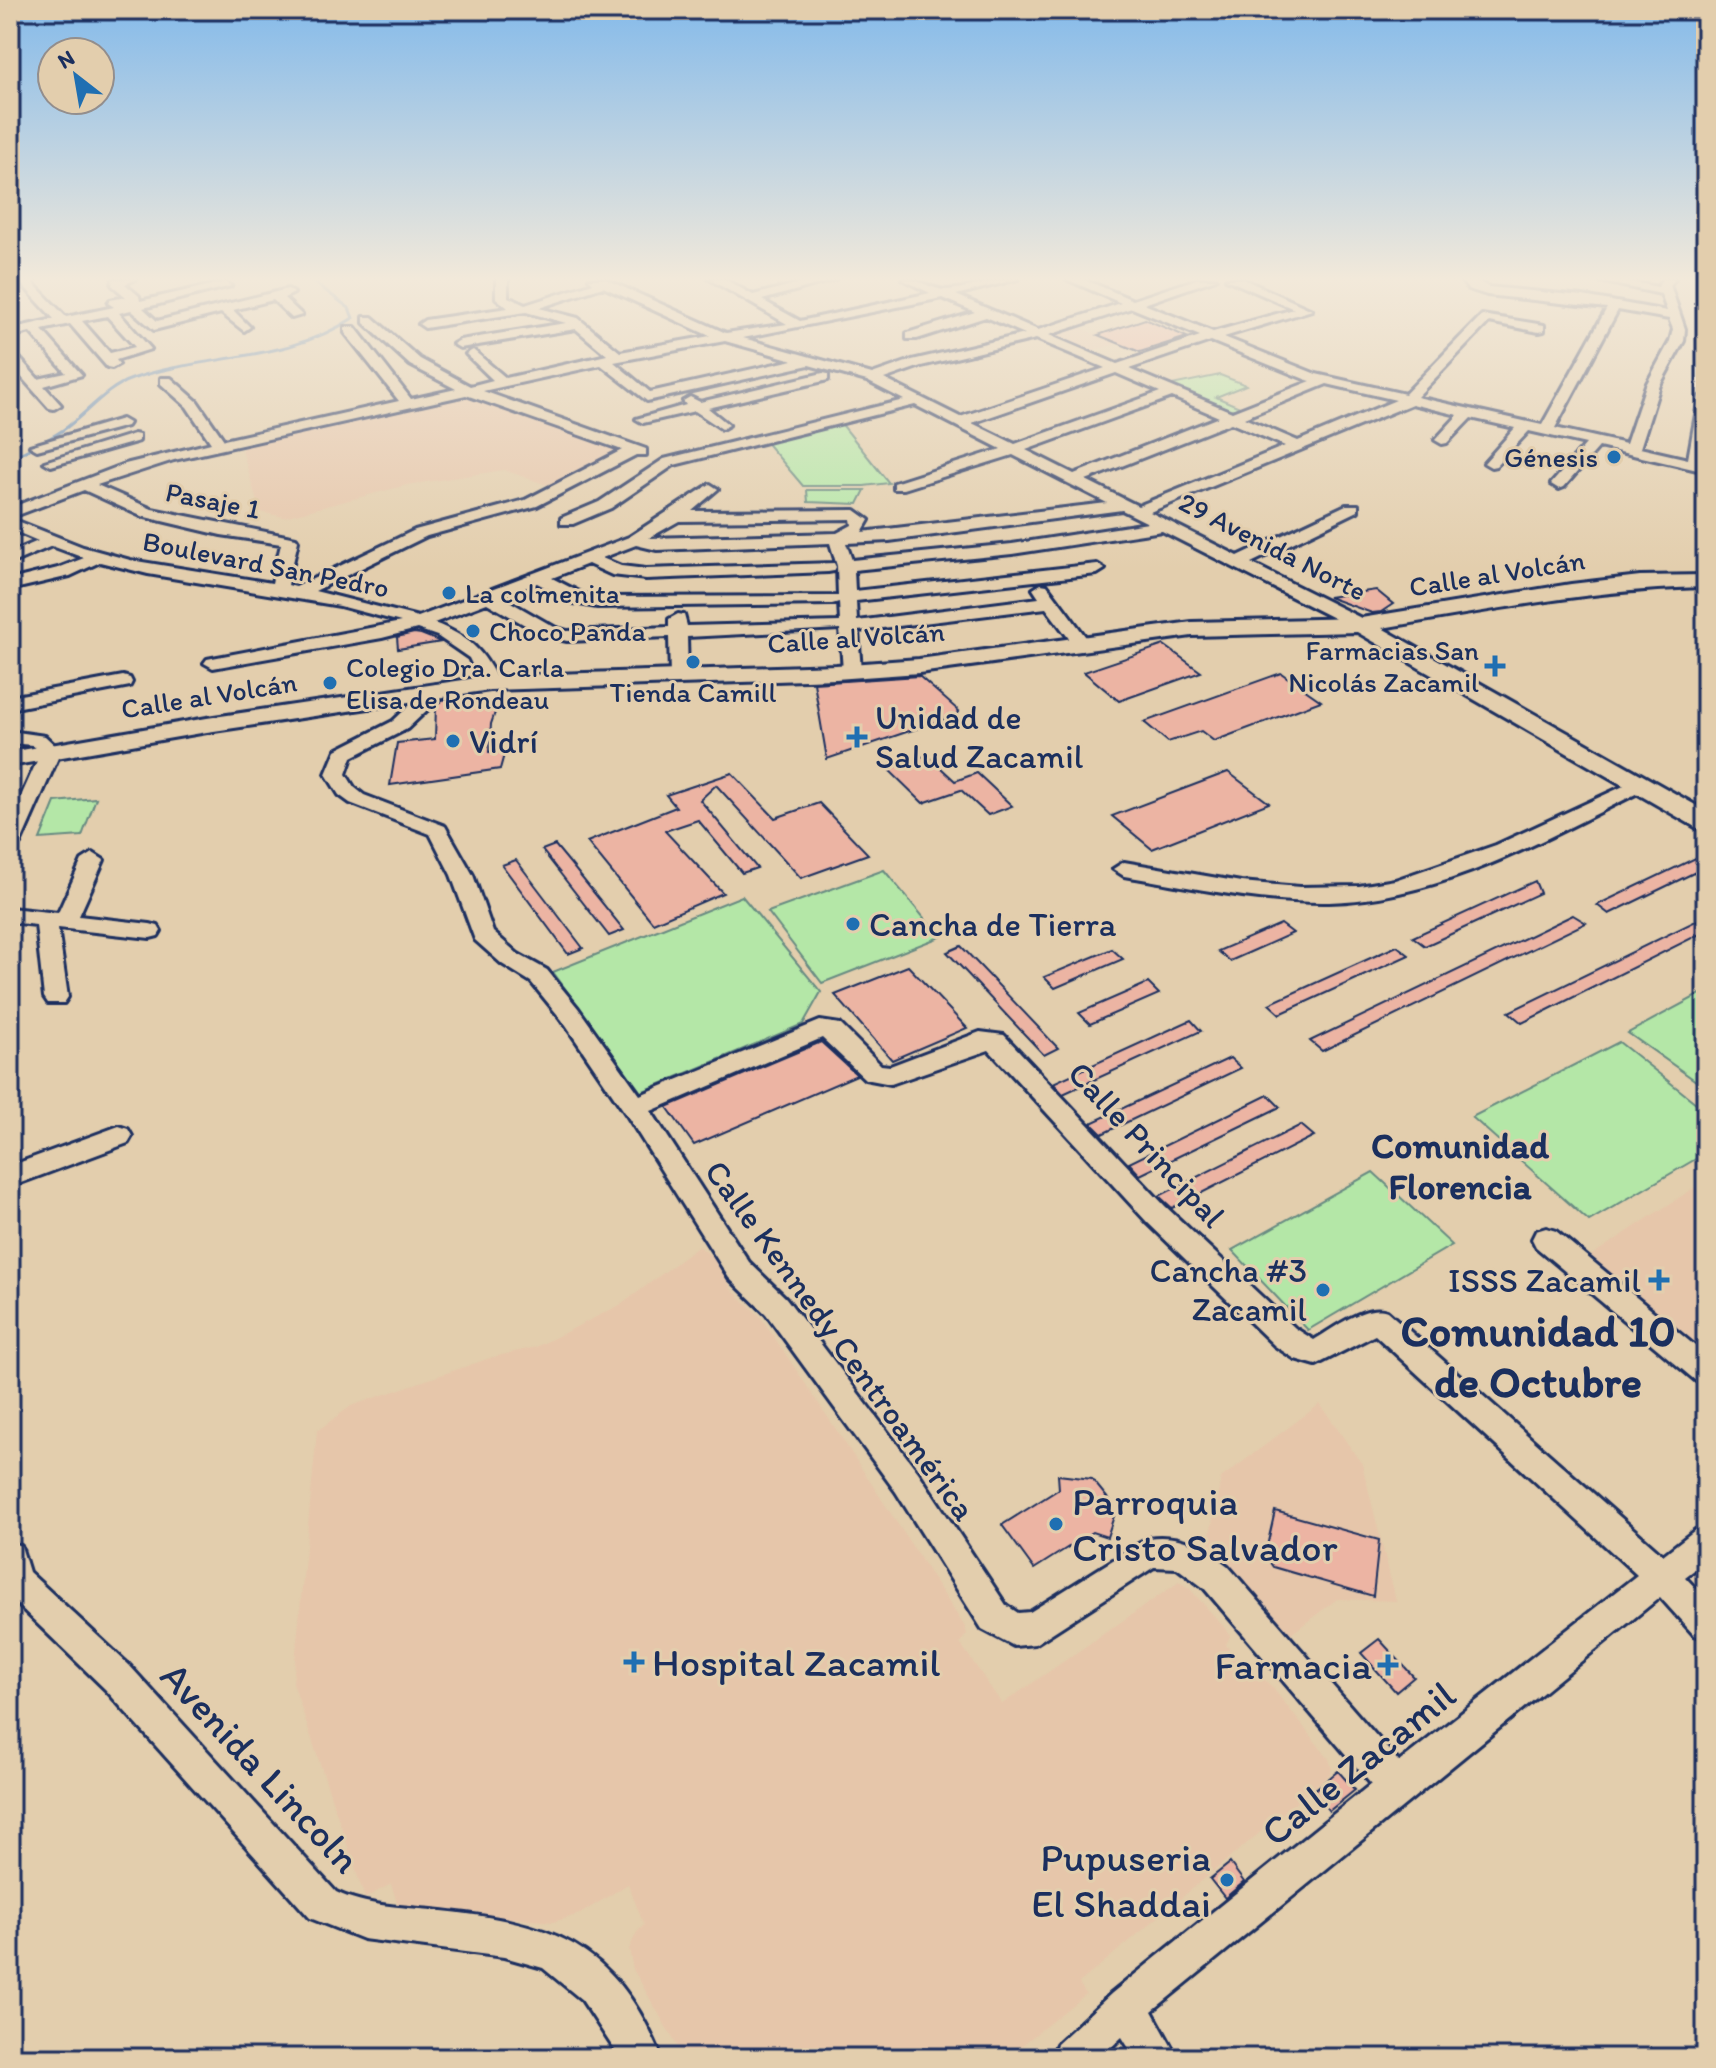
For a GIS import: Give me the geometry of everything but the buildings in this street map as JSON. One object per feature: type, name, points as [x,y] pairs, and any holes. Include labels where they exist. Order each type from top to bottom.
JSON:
[{"type":"main road","name":"Calle al Volcán","points":[[10,759],[490,683],[844,672],[919,666],[1192,629],[1361,625],[1571,590],[1683,580],[1706,583]]},
{"type":"main road","points":[[1300,626],[1323,614],[1323,608],[1316,600]]},
{"type":"main road","name":"29 Avenida Norte","points":[[1361,625],[1706,822]]},
{"type":"street","points":[[27,376],[54,405]]},
{"type":"street","points":[[35,384],[73,376]]},
{"type":"street","points":[[386,376],[408,404]]},
{"type":"street","points":[[445,376],[469,391],[669,462]]},
{"type":"street","points":[[496,376],[504,383]]},
{"type":"street","points":[[10,513],[151,461],[536,376]]},
{"type":"street","points":[[627,376],[647,397],[740,376]]},
{"type":"street","name":"29 Avenida Norte","points":[[863,376],[963,421],[1361,625]]},
{"type":"street","points":[[872,378],[879,376]]},
{"type":"street","points":[[963,421],[1096,376]]},
{"type":"street","points":[[1130,376],[1298,446]]},
{"type":"street","points":[[1311,376],[1700,466],[1706,397]]},
{"type":"street","points":[[635,540],[657,545],[831,540],[1134,508],[1409,400],[1413,391],[1428,376]]},
{"type":"street","points":[[1546,431],[1576,376]]},
{"type":"street","points":[[1632,450],[1658,376]]},
{"type":"street","points":[[643,419],[823,377]]},
{"type":"street","points":[[1076,479],[1326,380]]},
{"type":"street","points":[[166,381],[192,404],[220,445]]},
{"type":"street","points":[[675,390],[722,425]]},
{"type":"street","points":[[899,486],[1016,449],[1171,393]]},
{"type":"street","points":[[567,521],[605,505],[669,462],[920,400]]},
{"type":"street","points":[[112,410],[151,461]]},
{"type":"street","points":[[1442,440],[1468,412]]},
{"type":"street","points":[[37,446],[122,423]]},
{"type":"street","points":[[1491,463],[1525,426]]},
{"type":"street","points":[[51,462],[134,438]]},
{"type":"street","points":[[1559,484],[1595,442]]},
{"type":"street","points":[[299,592],[421,533],[531,503],[634,450]]},
{"type":"street","name":"Pasaje 1","points":[[83,484],[147,513],[221,530],[290,541],[279,589]]},
{"type":"street","points":[[213,663],[382,633],[421,622],[635,540],[676,516],[710,489]]},
{"type":"street","points":[[1241,561],[1352,508]]},
{"type":"street","points":[[676,516],[820,514],[855,515],[861,520],[859,527],[831,540]]},
{"type":"street","points":[[820,514],[831,540],[837,567],[844,672]]},
{"type":"street","points":[[993,522],[1082,644]]},
{"type":"street","name":"Boulevard San Pedro","points":[[10,523],[51,541],[146,569],[299,592],[364,605],[421,622],[477,654],[489,669],[490,683]]},
{"type":"street","points":[[588,558],[618,571],[646,574],[837,567],[1012,549],[1168,525]]},
{"type":"street","points":[[10,559],[51,541]]},
{"type":"street","points":[[11,585],[64,572],[99,557]]},
{"type":"street","points":[[536,576],[580,599],[678,603],[840,598],[1030,574],[1097,569]]},
{"type":"street","points":[[643,602],[646,574]]},
{"type":"street","points":[[486,595],[537,625],[567,636],[679,633],[842,636],[1050,602]]},
{"type":"street","points":[[678,603],[679,676]]},
{"type":"street","points":[[10,703],[123,682]]},
{"type":"street","name":"Calle Kennedy Centroamérica","points":[[437,690],[400,725],[343,754],[336,774],[346,791],[357,799],[438,830],[462,875],[483,935],[510,959],[539,976],[570,1014],[635,1107],[739,1270],[776,1306],[907,1482],[994,1617],[1014,1630],[1035,1628],[1148,1553],[1166,1549],[1186,1553],[1216,1577],[1398,1788]]},
{"type":"street","points":[[10,737],[38,740],[51,751],[10,844]]},
{"type":"street","points":[[1124,869],[1278,893],[1358,893],[1416,883],[1490,854],[1641,784]]},
{"type":"street","points":[[56,997],[56,921],[93,860]]},
{"type":"street","points":[[10,915],[150,931]]},
{"type":"street","name":"Calle Principal","points":[[635,1107],[820,1029],[832,1030],[874,1073],[891,1075],[980,1041],[995,1041],[1156,1214],[1285,1337],[1316,1353],[1377,1319],[1662,1576]]},
{"type":"street","points":[[10,1177],[119,1136]]},
{"type":"street","points":[[1546,1239],[1706,1372]]},
{"type":"street","name":"Calle Zacamil","points":[[1071,2058],[1126,2007],[1706,1541]]},
{"type":"street","name":"Avenida Lincoln","points":[[10,1557],[15,1580],[117,1677],[323,1905],[349,1919],[507,1940],[554,1952],[577,1969],[605,1998],[642,2058]]},
{"type":"street","points":[[1662,1576],[1706,1623]]},
{"type":"street","points":[[1126,2007],[1158,2058]]},
{"type":"shaded area","points":[[469,397],[624,451],[550,486],[504,470],[407,485],[284,517],[260,512],[241,446]]},
{"type":"shaded area","name":"ISSS Zacamil","points":[[1706,1180],[1706,1356],[1586,1259]]},
{"type":"shaded area","name":"Hospital Zacamil","points":[[699,1246],[721,1264],[731,1289],[760,1316],[843,1440],[965,1627],[967,1634],[960,1643],[1002,1704],[1179,1582],[1189,1588],[1225,1628],[1230,1636],[1226,1645],[1254,1680],[1265,1680],[1272,1687],[1329,1759],[1332,1769],[1329,1775],[1079,1983],[1086,1994],[1006,2058],[684,2058],[633,1969],[629,1949],[644,1925],[628,1884],[580,1914],[553,1922],[399,1908],[391,1884],[365,1898],[293,1683],[317,1431],[351,1406],[493,1357],[536,1347],[622,1304]]},
{"type":"shaded area","points":[[1320,1404],[1362,1464],[1396,1601],[1337,1599],[1278,1644],[1205,1560],[1221,1478]]},
{"type":"green space","points":[[1218,376],[1246,385],[1216,397],[1242,408],[1226,410],[1167,386]]},
{"type":"green space","points":[[840,422],[889,483],[803,486],[764,440]]},
{"type":"green space","points":[[807,490],[865,490],[858,504],[808,502]]},
{"type":"green space","points":[[96,798],[82,836],[40,839],[55,802]]},
{"type":"green space","name":"Cancha de Tierra","points":[[884,870],[940,937],[822,983],[768,912]]},
{"type":"green space","points":[[742,896],[821,992],[803,1024],[641,1092],[553,972]]},
{"type":"green space","points":[[1706,991],[1706,1088],[1628,1033]]},
{"type":"green space","points":[[1619,1042],[1706,1111],[1706,1153],[1589,1221],[1472,1117]]},
{"type":"green space","name":"Cancha #3 Zacamil","points":[[1373,1172],[1452,1245],[1308,1330],[1232,1250]]},
{"type":"waterway","points":[[10,459],[63,430],[123,383],[144,376]]},
{"type":"place","name":"Génesis","points":[[1614,457]]},
{"type":"place","name":"La colmenita","points":[[449,593]]},
{"type":"place","name":"Choco Panda","points":[[473,631]]},
{"type":"place","name":"Tienda Camill","points":[[693,662]]},
{"type":"place","name":"Farmacias San Nicolás Zacamil","points":[[1495,666]]},
{"type":"place","name":"Colegio Dra. Carla Elisa de Rondeau","points":[[330,683]]},
{"type":"place","name":"Unidad de Salud Zacamil","points":[[857,737]]},
{"type":"place","name":"Vidrí","points":[[453,741]]},
{"type":"place","name":"Cancha de Tierra","points":[[853,924]]},
{"type":"place","name":"ISSS Zacamil","points":[[1659,1280]]},
{"type":"place","name":"Cancha #3 Zacamil","points":[[1323,1290]]},
{"type":"place","name":"Parroquia Cristo Salvador","points":[[1056,1524]]},
{"type":"place","name":"Hospital Zacamil","points":[[634,1662]]},
{"type":"place","name":"Farmacia","points":[[1388,1665]]},
{"type":"place","name":"Pupuseria El Shaddai","points":[[1227,1880]]},
{"type":"district","name":"Comunidad Florencia","points":[[1460,1166]]},
{"type":"district","name":"Comunidad 10 de Octubre","points":[[1538,1356]]}]
